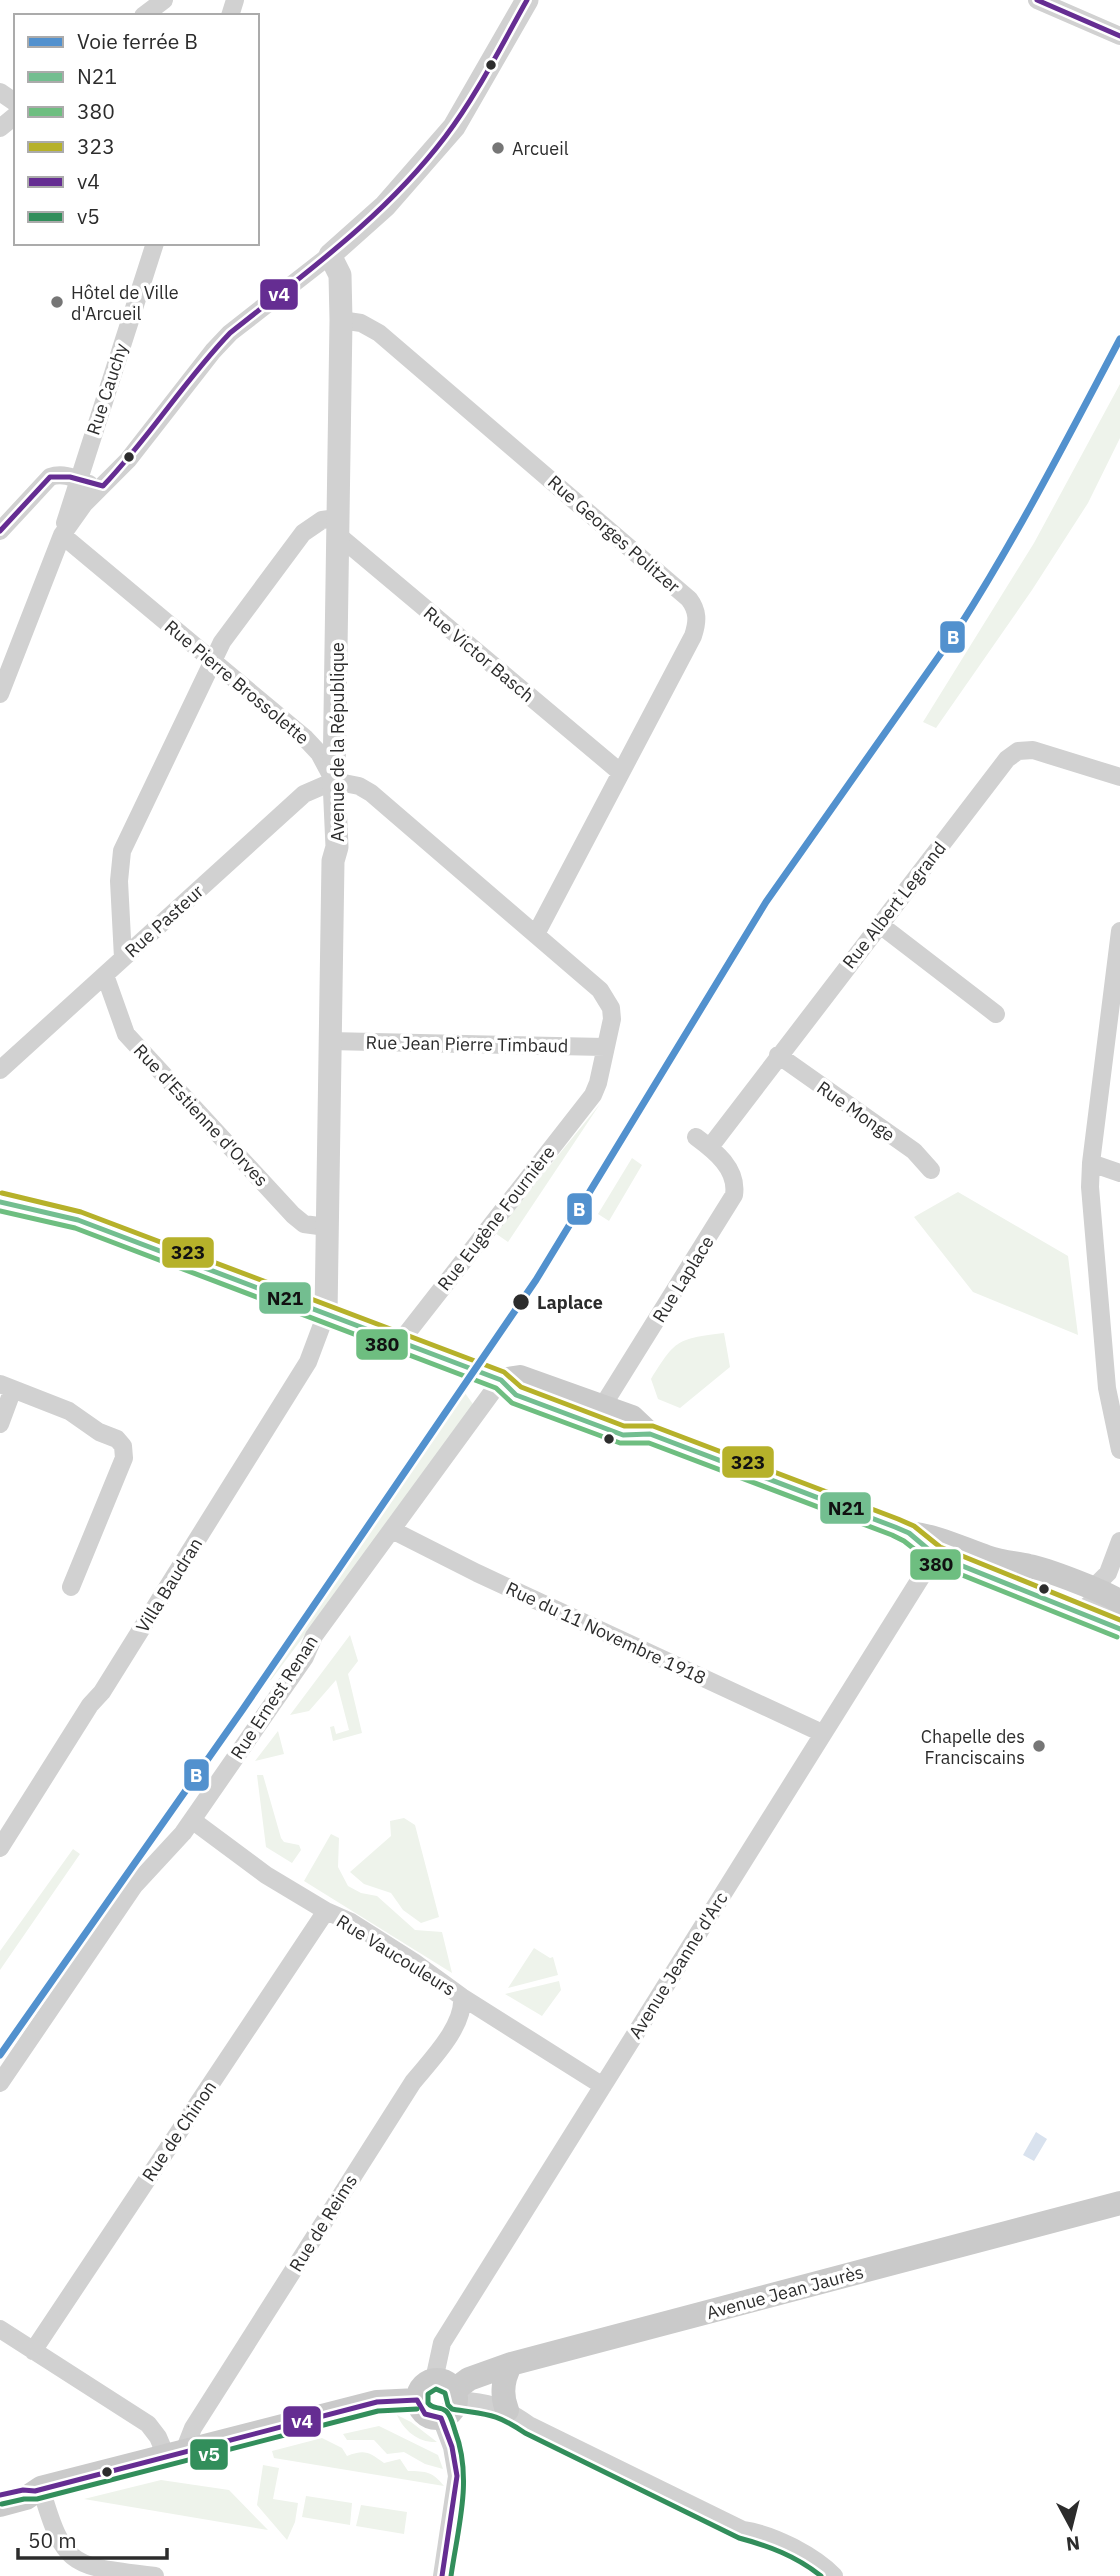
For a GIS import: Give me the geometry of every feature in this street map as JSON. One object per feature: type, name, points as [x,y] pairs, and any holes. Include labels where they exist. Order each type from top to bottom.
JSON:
[{"type":"main road","points":[[0,1202],[78,1220],[501,1380],[516,1395],[597,1415],[623,1435],[650,1434],[909,1533],[930,1535],[988,1558],[1010,1574],[1120,1629]]},
{"type":"main road","points":[[909,1533],[935,1555],[1010,1574],[1030,1566],[1120,1602]]},
{"type":"main road","name":"Avenue Jean Jaurès","points":[[446,2397],[469,2379],[510,2364],[1120,2203]]},
{"type":"main road","points":[[507,2410],[503,2398],[510,2364]]},
{"type":"main road","points":[[0,2495],[38,2489],[377,2402],[418,2400],[419,2406],[428,2416],[446,2397]]},
{"type":"main road","points":[[0,2505],[26,2498],[38,2489]]},
{"type":"street","points":[[146,14],[164,0]]},
{"type":"street","points":[[0,694],[62,535],[85,504],[128,460],[230,333],[330,255],[385,206],[454,127],[527,0]]},
{"type":"street","points":[[1037,0],[1120,36]]},
{"type":"street","points":[[0,128],[14,117]]},
{"type":"street","name":"Rue Cauchy","points":[[62,535],[154,245]]},
{"type":"street","name":"Avenue de la République","points":[[327,1314],[329,1041],[333,861],[337,847],[334,781],[341,320],[340,275],[330,255]]},
{"type":"street","name":"Rue Georges Politzer","points":[[341,320],[361,323],[379,333],[690,599],[696,608],[693,636],[537,934]]},
{"type":"street","points":[[0,531],[45,481],[56,475],[103,486]]},
{"type":"street","points":[[123,958],[119,881],[122,851],[222,642],[303,533],[322,520],[338,527]]},
{"type":"street","name":"Rue Victor Basch","points":[[338,527],[620,772]]},
{"type":"street","name":"Rue Pierre Brossolette","points":[[62,535],[305,738],[319,753],[334,781]]},
{"type":"street","name":"Rue Albert Legrand","points":[[703,1142],[778,1055],[1012,754],[1033,750],[1120,776]]},
{"type":"street","points":[[334,781],[359,786],[371,793],[600,990],[611,1008],[612,1019],[605,1047]]},
{"type":"street","name":"Rue Pasteur","points":[[0,1070],[304,794],[334,781]]},
{"type":"street","points":[[878,924],[996,1014]]},
{"type":"street","points":[[1120,931],[1114,1037],[1091,1163],[1090,1208],[1107,1388],[1120,1450]]},
{"type":"street","name":"Rue d'Estienne d'Orves","points":[[105,975],[126,1034],[293,1215],[304,1224],[326,1227]]},
{"type":"street","name":"Rue Jean Pierre Timbaud","points":[[329,1041],[605,1047]]},
{"type":"street","name":"Rue Eugène Fournière","points":[[400,1342],[593,1095],[605,1047]]},
{"type":"street","name":"Rue Monge","points":[[778,1055],[914,1152],[931,1170]]},
{"type":"street","name":"Rue Laplace","points":[[597,1415],[734,1195],[732,1172],[703,1142]]},
{"type":"street","points":[[1091,1163],[1120,1173]]},
{"type":"street","name":"Villa Baudran","points":[[0,1848],[90,1705],[102,1692],[309,1362],[327,1314]]},
{"type":"street","name":"Rue Ernest Renan","points":[[0,2084],[134,1886],[183,1833],[305,1657],[314,1636],[501,1380]]},
{"type":"street","points":[[0,1424],[7,1386],[69,1411],[99,1432],[117,1439],[125,1449],[124,1458],[72,1587]]},
{"type":"street","name":"Rue du 11 Novembre 1918","points":[[392,1530],[477,1573],[822,1733]]},
{"type":"street","points":[[1092,1589],[1108,1573],[1120,1541]]},
{"type":"street","name":"Avenue Jeanne d'Arc","points":[[446,2397],[439,2347],[935,1555]]},
{"type":"street","points":[[1010,1574],[1019,1582],[1120,1614]]},
{"type":"street","name":"Rue Vaucouleurs","points":[[192,1820],[266,1875],[326,1911],[351,1922],[414,1962],[462,1997],[603,2086]]},
{"type":"street","name":"Rue de Chinon","points":[[33,2351],[326,1911]]},
{"type":"street","name":"Rue de Reims","points":[[175,2454],[413,2082],[454,2028],[461,2012],[462,1997]]},
{"type":"street","points":[[0,2329],[148,2424],[175,2454]]},
{"type":"street","points":[[442,2576],[457,2476],[446,2397],[488,2402],[507,2410],[529,2425],[743,2530],[761,2532],[823,2564],[834,2576]]},
{"type":"street","points":[[38,2489],[65,2551],[88,2566],[155,2576]]},
{"type":"shaded area","points":[[1120,384],[1120,438],[1088,503],[1032,590],[936,728],[923,722],[1034,543]]},
{"type":"shaded area","points":[[600,1104],[508,1242],[495,1233]]},
{"type":"shaded area","points":[[632,1158],[642,1165],[609,1221],[598,1214]]},
{"type":"shaded area","points":[[958,1192],[1068,1256],[1078,1335],[973,1292],[914,1217]]},
{"type":"shaded area","points":[[724,1333],[730,1367],[680,1408],[658,1399],[651,1379],[673,1348],[696,1337]]},
{"type":"shaded area","points":[[465,1393],[475,1407],[271,1680],[266,1680]]},
{"type":"shaded area","points":[[350,1635],[358,1661],[348,1674],[362,1733],[333,1741],[330,1727],[334,1726],[336,1734],[349,1730],[336,1680],[309,1711],[290,1715]]},
{"type":"shaded area","points":[[278,1731],[284,1754],[255,1761]]},
{"type":"shaded area","points":[[257,1775],[263,1775],[281,1838],[284,1842],[299,1845],[301,1850],[292,1863],[266,1847]]},
{"type":"shaded area","points":[[404,1818],[415,1825],[439,1917],[421,1923],[403,1910],[391,1893],[364,1884],[350,1872],[391,1836],[390,1821]]},
{"type":"shaded area","points":[[331,1834],[339,1838],[338,1867],[348,1886],[361,1893],[377,1896],[415,1930],[442,1932],[452,1973],[304,1881]]},
{"type":"shaded area","points":[[73,1849],[80,1854],[0,1970],[0,1951]]},
{"type":"shaded area","points":[[534,1948],[550,1958],[553,1957],[558,1975],[508,1988]]},
{"type":"shaded area","points":[[559,1981],[561,1990],[542,2016],[505,1994]]},
{"type":"shaded area","points":[[1036,2132],[1047,2139],[1034,2161],[1023,2155]]},
{"type":"shaded area","points":[[397,2415],[411,2422],[437,2442],[413,2435]]},
{"type":"shaded area","points":[[379,2426],[438,2455],[443,2469],[425,2464],[404,2452],[387,2454],[374,2440],[347,2440],[343,2434]]},
{"type":"shaded area","points":[[322,2438],[342,2448],[347,2456],[367,2453],[384,2463],[400,2459],[408,2471],[429,2473],[444,2486],[274,2458],[272,2451]]},
{"type":"shaded area","points":[[263,2465],[279,2468],[273,2499],[298,2503],[295,2522],[287,2540],[257,2505]]},
{"type":"shaded area","points":[[161,2480],[229,2490],[268,2530],[84,2499]]},
{"type":"shaded area","points":[[306,2496],[352,2503],[350,2525],[302,2517]]},
{"type":"shaded area","points":[[361,2505],[407,2512],[404,2534],[356,2526]]},
{"type":"rail line","name":"B","points":[[0,2055],[243,1709],[536,1280],[766,902],[980,594],[1120,339]]},
{"type":"transit line","name":"v4","points":[[0,531],[50,477],[70,477],[103,486],[230,333],[344,242],[397,193],[457,121],[527,0]]},
{"type":"transit line","name":"v4","points":[[1037,0],[1120,36]]},
{"type":"transit line","name":"323","points":[[2,1193],[81,1212],[504,1372],[521,1387],[624,1426],[653,1426],[898,1519],[914,1526],[940,1547],[1120,1620]]},
{"type":"transit line","name":"N21","points":[[0,1202],[78,1220],[501,1380],[516,1395],[623,1435],[650,1434],[895,1527],[909,1533],[935,1555],[1120,1629]]},
{"type":"transit line","name":"380","points":[[0,1211],[75,1228],[496,1388],[512,1403],[620,1443],[649,1443],[892,1535],[932,1563],[1117,1637]]},
{"type":"transit line","name":"v5","points":[[451,2576],[462,2503],[463,2467],[449,2415],[428,2403],[428,2394],[436,2389],[445,2393],[452,2409],[490,2415],[505,2421],[739,2538],[792,2557],[821,2576]]},
{"type":"transit line","name":"v4","points":[[0,2495],[23,2490],[35,2491],[377,2402],[417,2400],[425,2414],[441,2418],[452,2447],[457,2476],[442,2576]]},
{"type":"transit line","name":"v5","points":[[2,2504],[37,2499],[378,2411],[417,2409]]},
{"type":"place","name":"Arcueil","points":[[498,148]]},
{"type":"place","name":"Hôtel de Ville d'Arcueil","points":[[57,302]]},
{"type":"place","name":"Laplace","points":[[521,1302]]},
{"type":"place","name":"Chapelle des Franciscains","points":[[1039,1746]]}]
